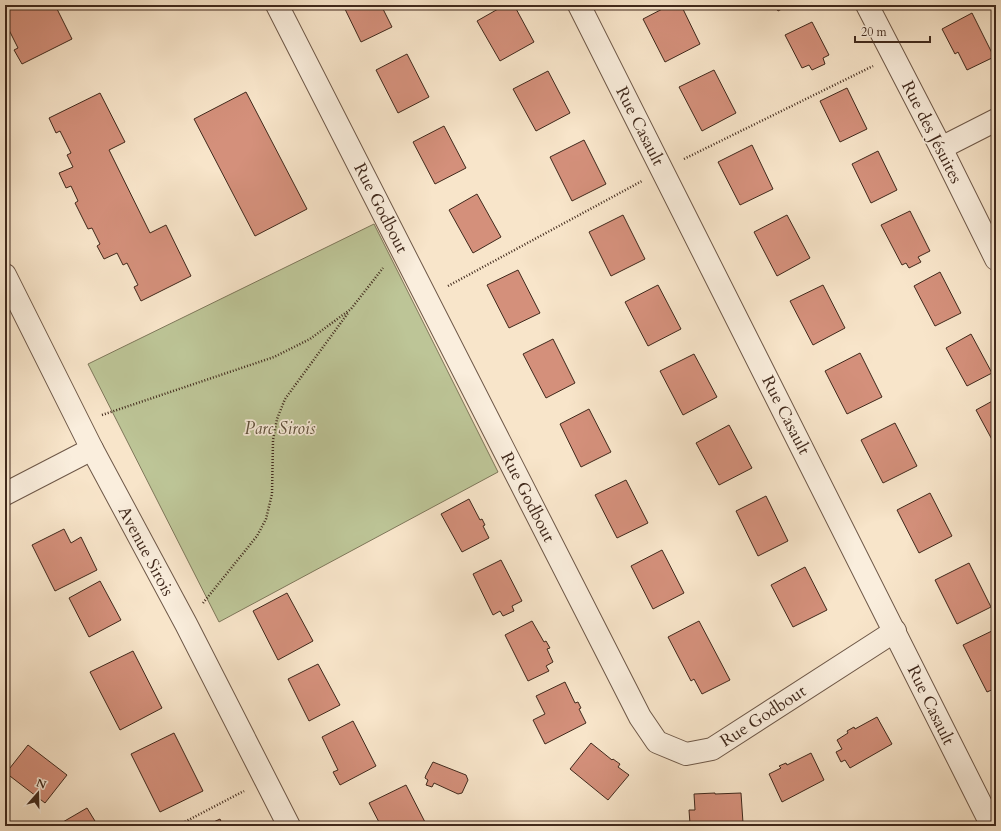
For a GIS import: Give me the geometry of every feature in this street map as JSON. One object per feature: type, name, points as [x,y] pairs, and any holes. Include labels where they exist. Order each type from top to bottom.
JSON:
[{"type":"street","name":"Rue Godbout","points":[[277,5],[640,717],[657,742],[686,754],[712,749],[895,631]]},
{"type":"street","name":"Rue Casault","points":[[579,5],[992,826]]},
{"type":"street","name":"Rue des Jésuites","points":[[867,5],[941,148],[996,259]]},
{"type":"street","points":[[941,148],[996,120]]},
{"type":"street","name":"Avenue Sirois","points":[[5,275],[92,449],[186,624],[289,826]]},
{"type":"street","points":[[5,494],[92,449]]},
{"type":"path","points":[[186,624],[257,536],[266,519],[272,494],[273,440],[277,419],[285,399],[351,309],[400,246]]},
{"type":"path","points":[[80,425],[105,414],[274,357],[310,339],[351,309]]},
{"type":"path","points":[[177,826],[266,780]]},
{"type":"green space","name":"Parc Sirois","points":[[374,224],[498,472],[219,622],[88,364]]},
{"type":"building","points":[[5,5],[55,5],[72,39],[22,64],[14,50],[18,48],[7,26],[5,27]]},
{"type":"building","points":[[343,5],[381,5],[392,27],[361,42]]},
{"type":"building","points":[[505,5],[514,5],[534,42],[500,61],[477,21]]},
{"type":"building","points":[[670,5],[681,5],[700,44],[665,62],[643,19]]},
{"type":"building","points":[[769,5],[789,5],[778,11],[775,6],[771,8]]},
{"type":"building","points":[[972,13],[994,57],[967,70],[958,52],[955,54],[942,29]]},
{"type":"building","points":[[812,22],[829,55],[823,58],[825,64],[812,70],[809,65],[802,68],[785,35]]},
{"type":"building","points":[[407,54],[429,97],[398,113],[376,70]]},
{"type":"building","points":[[714,70],[736,113],[702,131],[679,87]]},
{"type":"building","points":[[548,71],[570,113],[536,131],[513,89]]},
{"type":"building","points":[[847,88],[867,129],[840,142],[820,101]]},
{"type":"building","points":[[246,92],[307,209],[255,236],[194,119]]},
{"type":"building","points":[[100,93],[125,142],[109,150],[150,233],[166,225],[191,276],[141,301],[134,287],[138,285],[127,263],[123,265],[117,253],[104,259],[97,246],[100,244],[92,228],[88,229],[75,203],[78,201],[71,186],[66,188],[59,173],[73,167],[67,155],[71,153],[60,131],[56,133],[49,118]]},
{"type":"building","points":[[444,126],[466,168],[435,184],[413,142]]},
{"type":"building","points":[[584,140],[606,184],[572,201],[550,157]]},
{"type":"building","points":[[752,145],[773,189],[740,205],[718,162]]},
{"type":"building","points":[[878,151],[897,190],[871,203],[852,164]]},
{"type":"building","points":[[477,194],[501,237],[473,253],[449,210]]},
{"type":"building","points":[[910,211],[930,251],[918,257],[921,262],[909,268],[906,263],[902,265],[881,225]]},
{"type":"building","points":[[623,215],[645,259],[611,276],[589,232]]},
{"type":"building","points":[[787,215],[810,258],[777,276],[754,232]]},
{"type":"building","points":[[518,270],[540,313],[509,328],[487,285]]},
{"type":"building","points":[[940,272],[961,313],[935,326],[914,286]]},
{"type":"building","points":[[658,285],[681,329],[648,346],[625,302]]},
{"type":"building","points":[[823,285],[845,328],[813,345],[790,301]]},
{"type":"building","points":[[971,334],[992,373],[967,386],[946,348]]},
{"type":"building","points":[[553,339],[575,383],[546,398],[523,354]]},
{"type":"building","points":[[860,353],[882,397],[847,414],[825,371]]},
{"type":"building","points":[[694,354],[717,397],[683,415],[660,371]]},
{"type":"building","points":[[996,399],[996,447],[976,410]]},
{"type":"building","points":[[589,409],[611,452],[581,467],[560,424]]},
{"type":"building","points":[[895,423],[917,466],[883,483],[861,440]]},
{"type":"building","points":[[729,425],[752,468],[719,485],[696,443]]},
{"type":"building","points":[[626,480],[648,523],[617,538],[595,495]]},
{"type":"building","points":[[930,493],[952,536],[919,553],[897,510]]},
{"type":"building","points":[[766,496],[788,541],[758,556],[736,511]]},
{"type":"building","points":[[469,499],[480,520],[482,519],[485,525],[483,526],[489,538],[462,552],[441,514]]},
{"type":"building","points":[[64,529],[71,543],[81,537],[97,570],[55,591],[32,545]]},
{"type":"building","points":[[662,550],[684,593],[653,609],[631,566]]},
{"type":"building","points":[[501,560],[522,601],[512,606],[514,611],[503,616],[500,611],[493,615],[473,574]]},
{"type":"building","points":[[969,563],[991,607],[957,624],[935,580]]},
{"type":"building","points":[[805,567],[827,610],[793,627],[771,585]]},
{"type":"building","points":[[100,581],[121,620],[89,637],[69,598]]},
{"type":"building","points":[[287,593],[313,641],[278,660],[253,611]]},
{"type":"building","points":[[532,621],[544,642],[546,641],[550,648],[547,649],[553,662],[546,666],[549,671],[528,681],[505,635]]},
{"type":"building","points":[[699,621],[730,680],[702,694],[694,679],[691,681],[668,637]]},
{"type":"building","points":[[996,629],[996,688],[987,692],[963,645]]},
{"type":"building","points":[[133,651],[162,708],[120,730],[90,672]]},
{"type":"building","points":[[318,664],[340,705],[309,721],[288,679]]},
{"type":"building","points":[[565,682],[575,703],[578,702],[581,708],[579,709],[586,723],[545,744],[533,720],[545,714],[536,696]]},
{"type":"building","points":[[877,717],[892,744],[850,768],[845,760],[841,762],[836,752],[842,749],[837,740],[848,733],[847,731],[854,727],[855,729]]},
{"type":"building","points":[[353,721],[376,766],[340,785],[333,772],[338,770],[322,737]]},
{"type":"building","points":[[174,733],[203,791],[160,812],[131,754]]},
{"type":"building","points":[[591,743],[612,760],[613,759],[620,764],[618,767],[629,775],[608,800],[570,769]]},
{"type":"building","points":[[28,745],[67,775],[45,803],[6,773]]},
{"type":"building","points":[[811,753],[824,780],[782,802],[769,774],[781,768],[779,766],[786,763],[787,765]]},
{"type":"building","points":[[433,762],[466,775],[468,780],[462,793],[458,794],[434,783],[432,787],[426,785],[428,780],[425,778]]},
{"type":"building","points":[[406,785],[427,826],[386,826],[385,824],[381,826],[369,803]]},
{"type":"building","points":[[741,793],[743,823],[701,826],[696,826],[696,823],[690,824],[689,810],[695,810],[694,794]]},
{"type":"building","points":[[87,808],[98,826],[56,826]]},
{"type":"building","points":[[220,819],[223,826],[205,826]]}]
